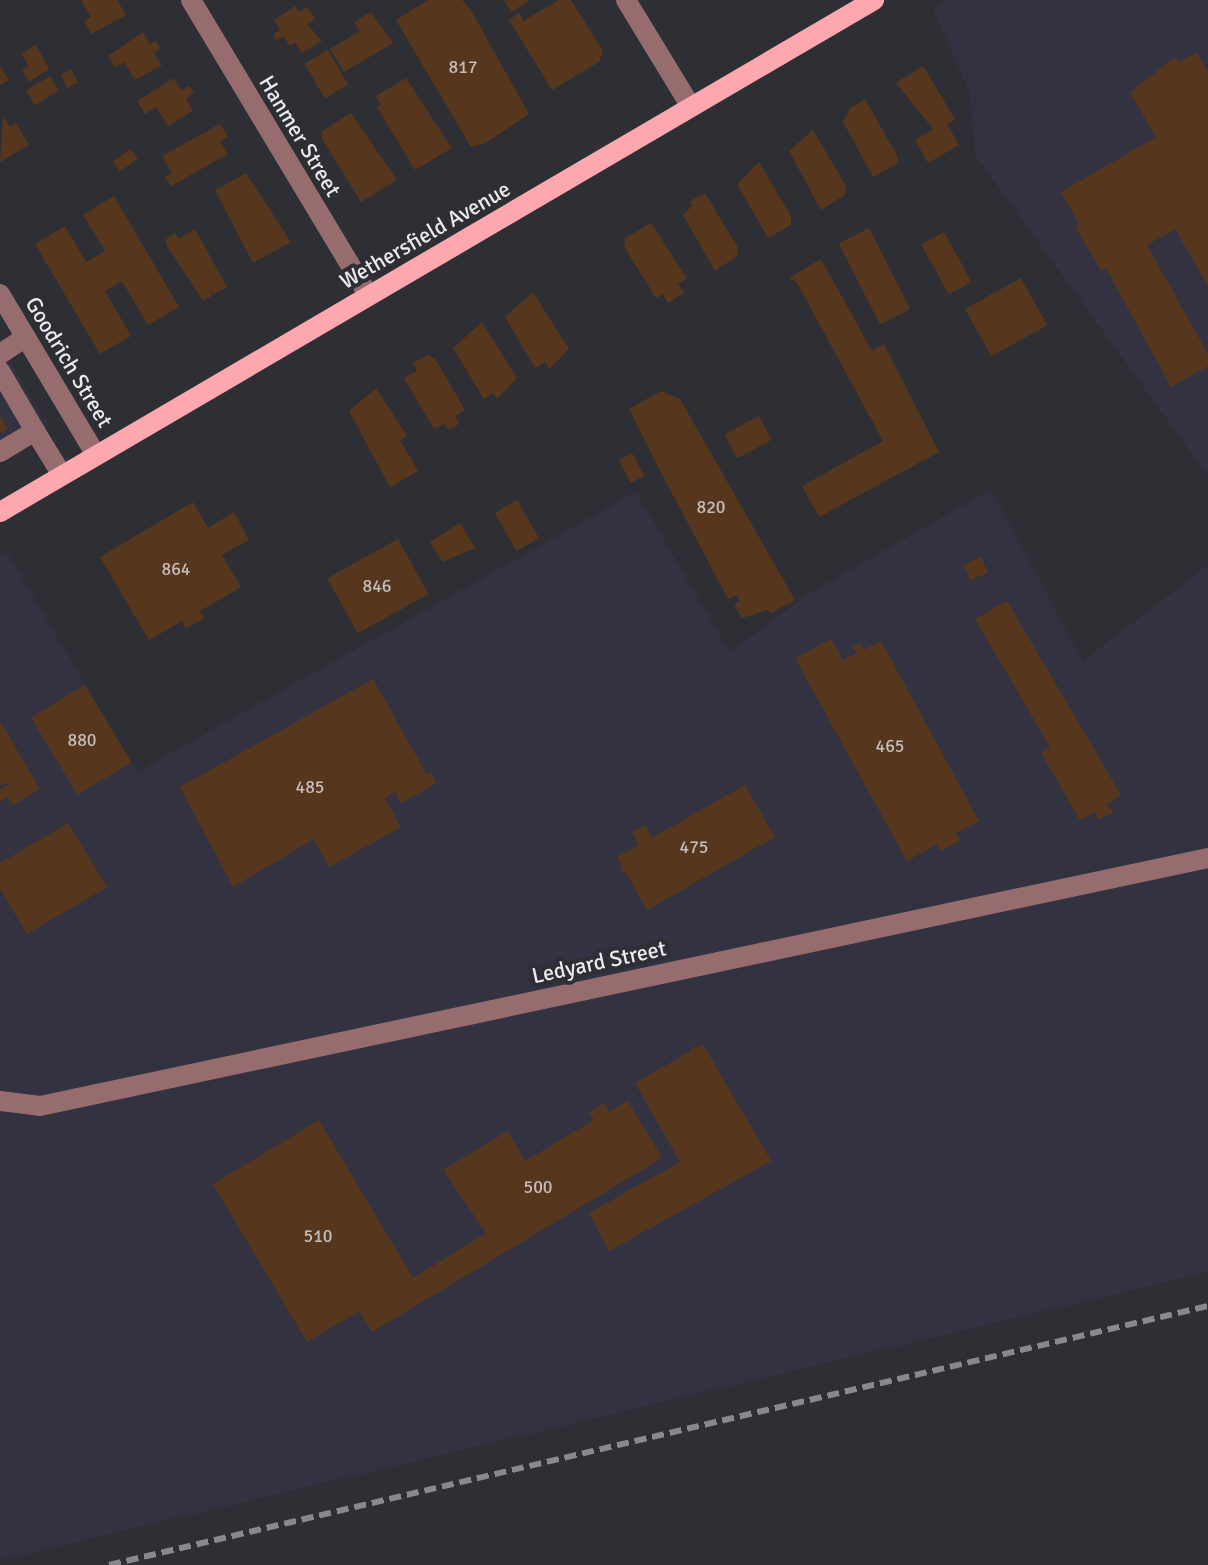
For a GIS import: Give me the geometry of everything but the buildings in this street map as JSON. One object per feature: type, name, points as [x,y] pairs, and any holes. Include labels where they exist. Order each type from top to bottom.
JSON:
[{"type":"main road","name":"Wethersfield Avenue","points":[[0,512],[874,0]]},
{"type":"street","name":"Hanmer Street","points":[[191,0],[369,296]]},
{"type":"street","points":[[626,0],[691,107]]},
{"type":"street","name":"Goodrich Street","points":[[0,294],[96,455]]},
{"type":"street","points":[[0,354],[26,337]]},
{"type":"street","points":[[3,382],[62,475]]},
{"type":"street","points":[[0,452],[35,431]]},
{"type":"street","name":"Ledyard Street","points":[[0,1101],[40,1106],[1208,858]]},
{"type":"shaded area","points":[[948,0],[1208,0],[1208,476],[975,155],[970,94],[933,9]]},
{"type":"shaded area","points":[[0,345],[49,426],[0,454]]},
{"type":"shaded area","points":[[991,489],[1083,661],[1208,565],[1208,1272],[0,1560],[0,556],[7,552],[137,772],[636,492],[730,652],[805,596]]},
{"type":"railway","points":[[109,1565],[1208,1306]]}]
